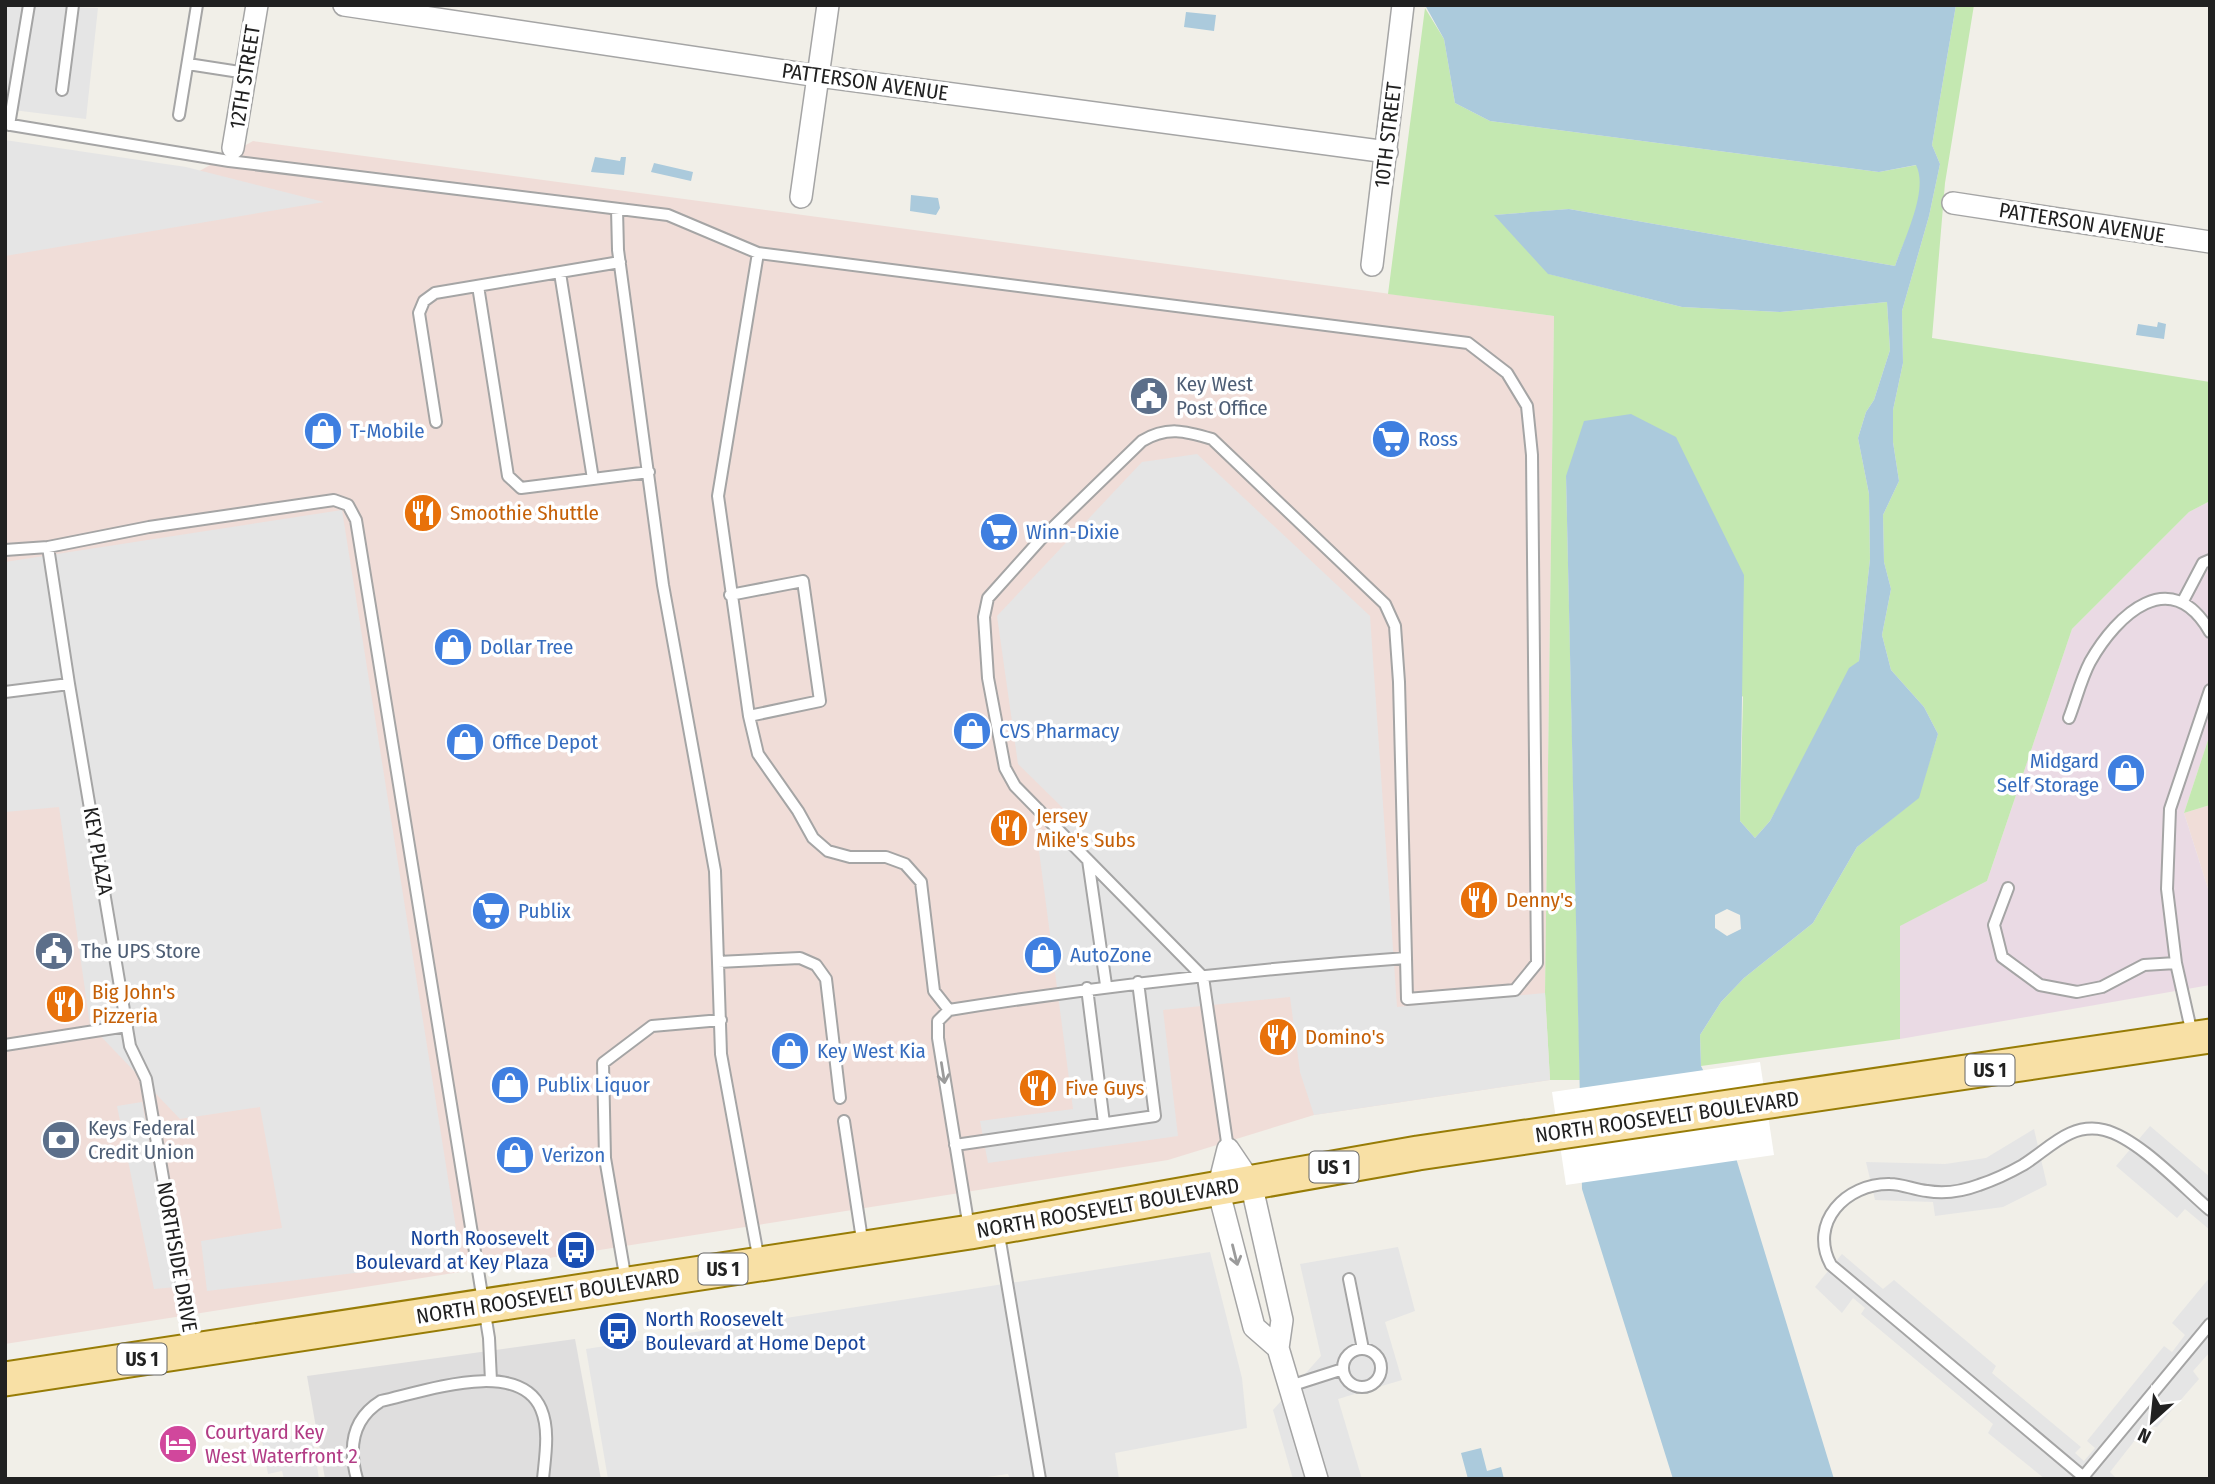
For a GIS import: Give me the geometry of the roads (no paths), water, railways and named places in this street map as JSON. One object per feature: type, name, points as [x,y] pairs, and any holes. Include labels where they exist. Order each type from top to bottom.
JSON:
[{"type":"main road","name":"NORTH ROOSEVELT BOULEVARD","points":[[5,1379],[863,1249],[1418,1153],[2202,1038]]},
{"type":"street","name":"12TH STREET","points":[[233,148],[257,5]]},
{"type":"street","name":"PATTERSON AVENUE","points":[[344,5],[818,76],[1387,152]]},
{"type":"street","points":[[801,197],[828,5]]},
{"type":"street","name":"10TH STREET","points":[[1372,265],[1402,5]]},
{"type":"street","name":"PATTERSON AVENUE","points":[[1953,203],[2210,242]]},
{"type":"street","points":[[1228,1149],[1251,1183],[1282,1320],[1278,1348],[1317,1479]]},
{"type":"street","points":[[1228,1149],[1218,1189],[1254,1327],[1278,1348]]},
{"type":"lane","points":[[29,5],[7,124],[229,161],[668,215],[758,253],[1468,343],[1507,373],[1527,406],[1532,455],[1536,963],[1515,990],[1407,999],[1399,682],[1395,626],[1385,604],[1212,439],[1181,430],[1158,432],[1142,441],[1000,582],[988,598],[984,617],[988,678],[1005,768],[1015,786],[1203,977],[1228,1149]]},
{"type":"lane","points":[[62,90],[73,5]]},
{"type":"lane","points":[[179,115],[197,5]]},
{"type":"lane","points":[[187,64],[246,73]]},
{"type":"lane","points":[[617,209],[620,262],[663,585],[715,871],[721,1054],[759,1264]]},
{"type":"lane","points":[[758,253],[718,496],[730,595],[749,716],[758,754],[799,811],[813,838],[828,851],[850,858],[886,857],[905,864],[920,882],[934,991],[949,1010]]},
{"type":"lane","points":[[436,422],[419,313],[424,301],[435,293],[620,262]]},
{"type":"lane","points":[[560,272],[593,479]]},
{"type":"lane","points":[[478,286],[508,476],[521,488],[649,471]]},
{"type":"lane","points":[[5,550],[48,547],[149,527],[334,500],[348,505],[356,520],[489,1338],[491,1381]]},
{"type":"lane","name":"KEY PLAZA","points":[[48,547],[130,1046],[146,1079]]},
{"type":"lane","points":[[2183,601],[2203,563],[2210,560]]},
{"type":"lane","points":[[730,595],[803,581],[820,701],[749,716]]},
{"type":"lane","points":[[2069,718],[2090,663],[2110,634],[2142,605],[2166,597],[2183,601],[2210,632]]},
{"type":"lane","points":[[5,692],[69,684]]},
{"type":"lane","points":[[2202,1038],[2176,963],[2167,889],[2170,809],[2210,690]]},
{"type":"lane","points":[[1088,860],[1106,985]]},
{"type":"lane","points":[[2008,888],[1994,925],[2003,957],[2040,985],[2077,992],[2102,987],[2144,965],[2176,963]]},
{"type":"lane","points":[[718,962],[800,958],[816,965],[826,979],[840,1098]]},
{"type":"lane","points":[[1040,1479],[984,1229],[955,1145],[938,1038],[938,1021],[949,1010],[1106,985],[1406,958]]},
{"type":"lane","points":[[955,1145],[1155,1116],[1138,982]]},
{"type":"lane","points":[[1087,988],[1104,1123]]},
{"type":"lane","points":[[626,1284],[606,1158],[603,1063],[652,1026],[721,1020]]},
{"type":"lane","points":[[5,1045],[127,1026]]},
{"type":"lane","name":"NORTHSIDE DRIVE","points":[[146,1079],[192,1352]]},
{"type":"lane","points":[[844,1121],[863,1249]]},
{"type":"lane","points":[[2210,1210],[2129,1142],[2104,1130],[2082,1129],[2064,1135],[2024,1164],[1965,1190],[1929,1192],[1889,1184],[1860,1191],[1840,1203],[1826,1221],[1822,1237],[1824,1251],[1831,1265],[2084,1478],[2210,1324]]},
{"type":"lane","points":[[1343,1369],[1352,1385],[1364,1387],[1375,1382],[1381,1371],[1379,1359],[1363,1349],[1349,1279]]},
{"type":"lane","points":[[1290,1385],[1343,1369],[1351,1353],[1363,1349]]},
{"type":"lane","points":[[357,1479],[351,1458],[353,1436],[369,1408],[381,1401],[491,1381],[502,1381],[523,1388],[530,1392],[541,1409],[546,1430],[543,1479]]},
{"type":"water","points":[[1425,5],[1956,5],[1932,145],[1940,164],[1929,216],[1902,311],[1903,363],[1893,410],[1893,442],[1899,481],[1883,515],[1884,562],[1891,589],[1882,635],[1891,670],[1924,707],[1938,734],[1919,798],[1857,847],[1813,923],[1744,978],[1721,1002],[1700,1035],[1701,1066],[1718,1099],[1834,1479],[1673,1479],[1582,1189],[1566,476],[1584,421],[1631,414],[1676,437],[1744,575],[1740,821],[1755,838],[1770,821],[1849,668],[1859,661],[1870,559],[1869,494],[1858,438],[1890,350],[1887,302],[1780,312],[1682,307],[1548,274],[1494,215],[1569,209],[1895,266],[1914,215],[1919,175],[1916,165],[1879,172],[1490,121],[1455,103],[1444,39]],"holes":[[[1727,909],[1740,915],[1741,929],[1727,936],[1715,928],[1715,915]]]},
{"type":"water","points":[[1186,12],[1216,15],[1214,31],[1184,27]]},
{"type":"water","points":[[595,157],[620,161],[621,157],[626,157],[624,175],[591,172]]},
{"type":"water","points":[[654,163],[693,172],[691,181],[651,172]]},
{"type":"water","points":[[911,195],[938,198],[940,208],[936,215],[910,211]]},
{"type":"water","points":[[2158,322],[2166,324],[2164,339],[2136,335],[2138,324],[2157,327]]},
{"type":"water","points":[[1481,1448],[1487,1471],[1501,1467],[1504,1479],[1468,1479],[1461,1453]]},
{"type":"place","name":"Key West Post Office","points":[[1149,396]]},
{"type":"place","name":"T-Mobile","points":[[323,431]]},
{"type":"place","name":"Ross","points":[[1391,439]]},
{"type":"place","name":"Smoothie Shuttle","points":[[423,513]]},
{"type":"place","name":"Winn-Dixie","points":[[999,532]]},
{"type":"place","name":"Dollar Tree","points":[[453,647]]},
{"type":"place","name":"CVS Pharmacy","points":[[972,731]]},
{"type":"place","name":"Office Depot","points":[[465,742]]},
{"type":"place","name":"Midgard Self Storage","points":[[2126,773]]},
{"type":"place","name":"Jersey Mike's Subs","points":[[1009,828]]},
{"type":"place","name":"Denny's","points":[[1479,900]]},
{"type":"place","name":"Publix","points":[[491,911]]},
{"type":"place","name":"The UPS Store","points":[[54,951]]},
{"type":"place","name":"AutoZone","points":[[1043,955]]},
{"type":"place","name":"Big John's Pizzeria","points":[[65,1004]]},
{"type":"place","name":"Domino's","points":[[1278,1037]]},
{"type":"place","name":"Key West Kia","points":[[790,1051]]},
{"type":"place","name":"Publix Liquor","points":[[510,1085]]},
{"type":"place","name":"Five Guys","points":[[1038,1088]]},
{"type":"place","name":"Keys Federal Credit Union","points":[[61,1140]]},
{"type":"place","name":"Verizon","points":[[515,1155]]},
{"type":"place","name":"North Roosevelt Boulevard at Key Plaza","points":[[576,1250]]},
{"type":"place","name":"North Roosevelt Boulevard at Home Depot","points":[[618,1331]]},
{"type":"place","name":"Courtyard Key West Waterfront 2","points":[[178,1444]]}]
